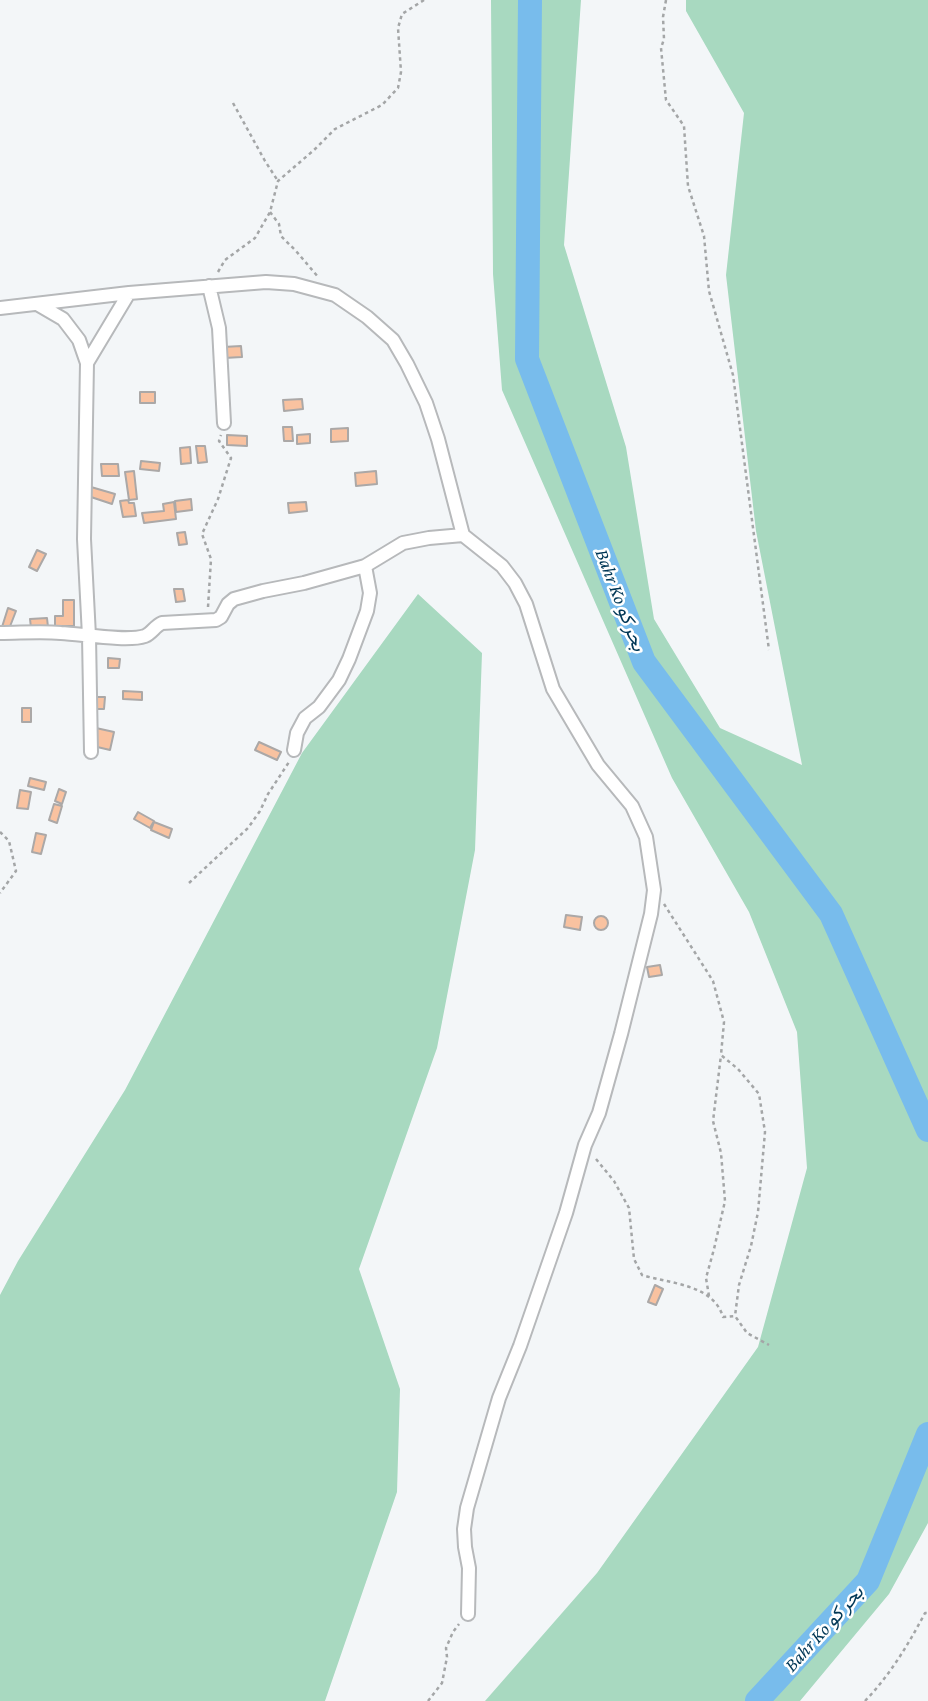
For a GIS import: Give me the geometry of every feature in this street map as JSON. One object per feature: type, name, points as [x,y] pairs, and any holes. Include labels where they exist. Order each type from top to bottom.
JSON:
[{"type":"street","points":[[0,308],[130,293],[266,282],[294,284],[335,295],[368,317],[393,340],[426,403],[464,535],[502,566],[515,583],[526,604],[553,689],[598,765],[632,806],[646,836],[654,890],[651,914],[614,1059],[566,1213],[499,1398],[467,1508],[464,1547],[469,1568],[468,1614]]},
{"type":"street","points":[[209,286],[219,328],[224,423]]},
{"type":"street","points":[[87,363],[130,293]]},
{"type":"street","points":[[39,304],[63,319],[79,340],[87,363],[84,538],[91,752]]},
{"type":"street","points":[[0,633],[58,632],[89,636],[142,637],[162,623],[216,620],[234,599],[365,566],[402,543],[464,535]]},
{"type":"street","points":[[294,750],[305,718],[318,707],[339,680],[349,659],[367,611],[370,593],[365,566]]},
{"type":"path","points":[[209,286],[225,260],[255,238],[270,212],[278,181],[335,129],[382,105],[398,88],[401,72],[398,28],[401,14],[424,0]]},
{"type":"path","points":[[666,0],[661,48],[666,100],[684,125],[688,186],[704,236],[709,291],[733,375],[769,650]]},
{"type":"path","points":[[233,103],[278,181]]},
{"type":"path","points":[[270,212],[279,224],[281,236],[335,295]]},
{"type":"path","points":[[206,620],[211,559],[202,534],[218,499],[231,458],[219,441],[224,423]]},
{"type":"path","points":[[190,883],[247,828],[286,768],[294,750]]},
{"type":"path","points":[[0,832],[9,841],[16,871],[0,893]]},
{"type":"path","points":[[654,890],[713,981],[724,1023],[713,1121],[721,1153],[724,1201],[705,1278],[709,1296]]},
{"type":"path","points":[[721,1055],[738,1069],[758,1094],[765,1132],[758,1212],[739,1285],[735,1316],[747,1333],[769,1346]]},
{"type":"path","points":[[585,1145],[614,1181],[629,1208],[634,1259],[642,1275],[694,1288],[709,1296],[720,1307],[723,1317],[735,1316]]},
{"type":"path","points":[[865,1701],[883,1682],[925,1613],[928,1613]]},
{"type":"path","points":[[429,1701],[442,1683],[449,1640],[468,1614]]},
{"type":"green space","points":[[491,0],[581,0],[564,245],[626,447],[654,619],[720,728],[802,765],[756,531],[726,275],[744,113],[686,11],[686,0],[928,0],[928,1523],[889,1594],[800,1701],[485,1701],[597,1573],[758,1347],[807,1168],[797,1032],[749,912],[672,778],[502,390],[493,274]]},
{"type":"green space","points":[[418,594],[482,653],[475,850],[437,1048],[359,1269],[400,1389],[397,1492],[325,1701],[0,1701],[0,1295],[18,1261],[125,1090],[302,753]]},
{"type":"building","points":[[241,346],[242,357],[224,358],[223,347]]},
{"type":"building","points":[[140,392],[155,392],[155,403],[140,403]]},
{"type":"building","points":[[302,399],[303,409],[284,411],[283,400]]},
{"type":"building","points":[[283,427],[292,427],[293,441],[284,441]]},
{"type":"building","points":[[348,428],[348,441],[331,442],[331,429]]},
{"type":"building","points":[[310,434],[310,443],[297,444],[297,435]]},
{"type":"building","points":[[227,435],[247,436],[247,446],[227,445]]},
{"type":"building","points":[[196,446],[205,446],[207,462],[198,463]]},
{"type":"building","points":[[190,447],[191,463],[181,464],[180,448]]},
{"type":"building","points":[[141,461],[160,463],[159,471],[140,469]]},
{"type":"building","points":[[101,464],[118,464],[119,476],[102,476]]},
{"type":"building","points":[[134,471],[137,499],[129,500],[125,472]]},
{"type":"building","points":[[376,471],[377,484],[356,486],[355,473]]},
{"type":"building","points":[[91,487],[115,494],[112,504],[88,496]]},
{"type":"building","points":[[191,499],[192,510],[176,512],[175,501]]},
{"type":"building","points":[[128,500],[129,503],[134,503],[136,516],[123,517],[120,501]]},
{"type":"building","points":[[174,502],[176,519],[144,523],[142,513],[164,511],[163,504]]},
{"type":"building","points":[[306,502],[307,511],[289,513],[288,503]]},
{"type":"building","points":[[185,532],[187,544],[179,545],[177,533]]},
{"type":"building","points":[[37,550],[46,554],[37,571],[29,567]]},
{"type":"building","points":[[174,589],[183,589],[185,601],[176,602]]},
{"type":"building","points":[[63,600],[74,600],[74,626],[55,626],[55,616],[63,616]]},
{"type":"building","points":[[8,608],[16,611],[9,629],[2,627]]},
{"type":"building","points":[[47,618],[48,627],[31,628],[30,619]]},
{"type":"building","points":[[108,658],[120,659],[119,668],[108,668]]},
{"type":"building","points":[[123,691],[142,692],[142,700],[123,699]]},
{"type":"building","points":[[93,697],[105,697],[104,709],[93,709]]},
{"type":"building","points":[[22,708],[31,708],[31,722],[22,722]]},
{"type":"building","points":[[96,728],[114,732],[110,750],[93,746]]},
{"type":"building","points":[[259,742],[281,752],[277,760],[255,750]]},
{"type":"building","points":[[30,778],[46,782],[44,790],[28,786]]},
{"type":"building","points":[[59,789],[66,792],[62,804],[55,801]]},
{"type":"building","points":[[20,790],[31,792],[28,809],[17,808]]},
{"type":"building","points":[[54,804],[62,806],[57,823],[49,820]]},
{"type":"building","points":[[138,812],[154,821],[150,828],[134,819]]},
{"type":"building","points":[[154,822],[172,829],[169,838],[151,830]]},
{"type":"building","points":[[36,833],[46,835],[41,854],[32,852]]},
{"type":"building","points":[[566,915],[582,917],[580,930],[564,927]]},
{"type":"building","points":[[601,916],[606,918],[606,928],[601,930],[596,928],[594,923],[596,918]]},
{"type":"building","points":[[660,965],[662,975],[649,977],[647,967]]},
{"type":"building","points":[[655,1285],[663,1289],[656,1305],[648,1302]]},
{"type":"waterway","name":"Bahr Ko بحر كو","points":[[530,0],[527,359],[644,662],[831,914],[928,1130]]},
{"type":"waterway","name":"Bahr Ko بحر كو","points":[[757,1701],[868,1581],[928,1434]]}]
